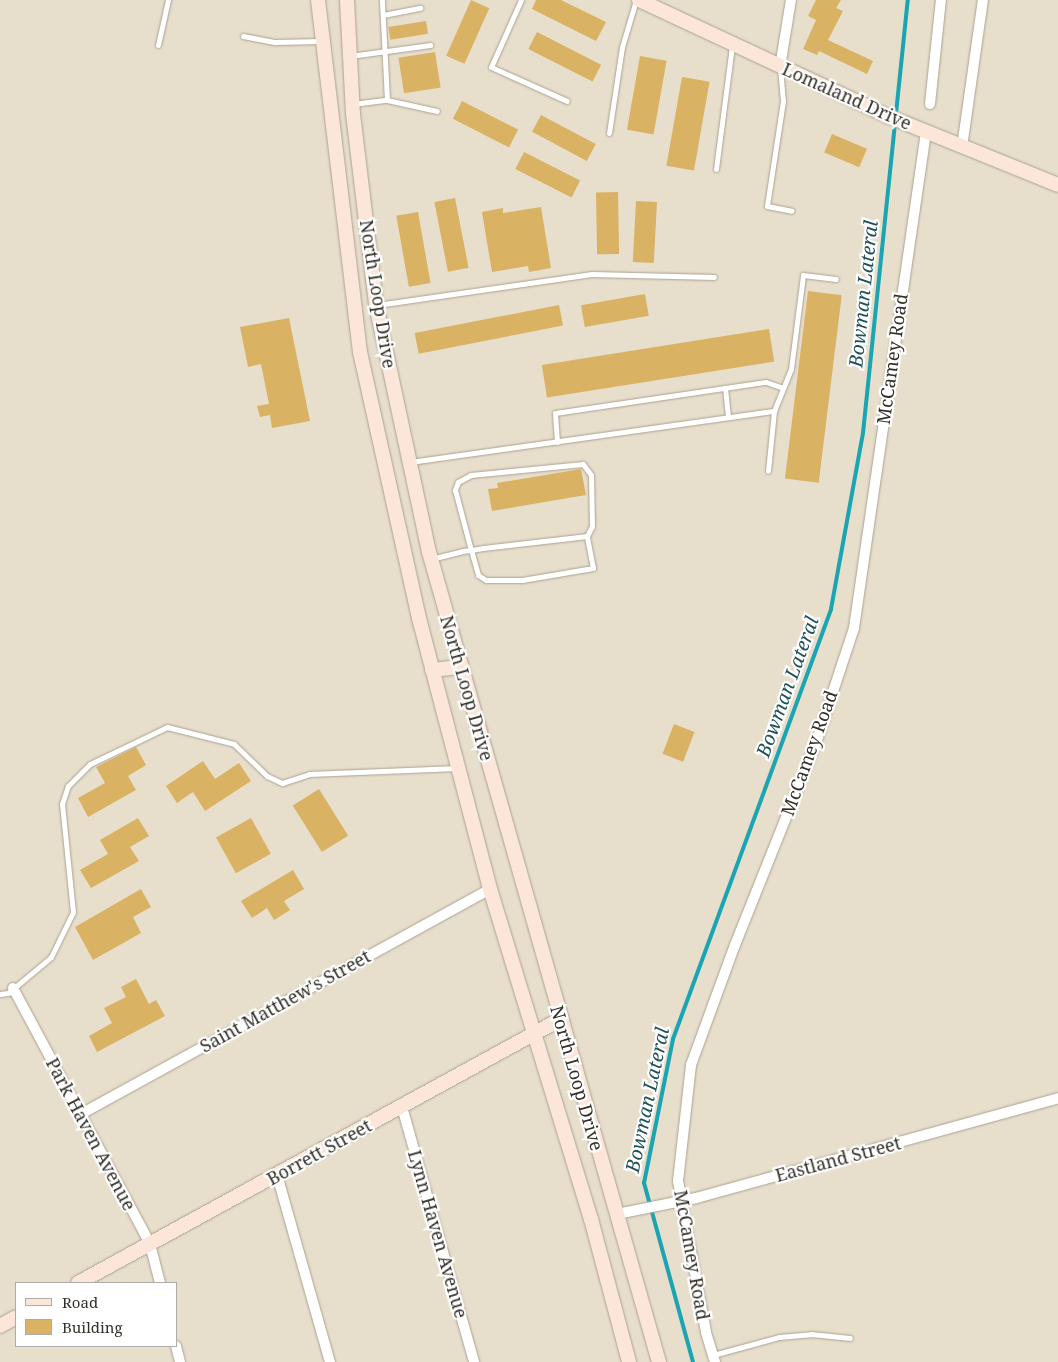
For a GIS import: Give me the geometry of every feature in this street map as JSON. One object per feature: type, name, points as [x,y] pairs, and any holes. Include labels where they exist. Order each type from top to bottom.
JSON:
[{"type":"main road","name":"North Loop Drive","points":[[318,0],[360,352],[432,670],[490,888],[532,1033],[591,1219],[629,1362]]},
{"type":"main road","name":"North Loop Drive","points":[[347,0],[352,104],[376,305],[430,559],[506,820],[559,1020],[659,1362]]},
{"type":"main road","name":"Lomaland Drive","points":[[637,0],[890,117],[1058,185]]},
{"type":"main road","points":[[432,670],[460,667]]},
{"type":"main road","name":"Borrett Street","points":[[80,1282],[402,1107],[532,1033],[559,1020]]},
{"type":"main road","points":[[0,1326],[15,1318]]},
{"type":"street","points":[[780,67],[790,0]]},
{"type":"street","points":[[930,104],[941,0]]},
{"type":"street","points":[[962,147],[982,0]]},
{"type":"street","name":"McCamey Road","points":[[714,1359],[676,1202],[692,1065],[735,944],[817,740],[854,628],[923,130]]},
{"type":"street","name":"Saint Matthew's Street","points":[[81,1114],[490,888]]},
{"type":"street","name":"Park Haven Avenue","points":[[13,988],[150,1244],[160,1282]]},
{"type":"street","name":"Eastland Street","points":[[617,1214],[676,1202],[1058,1098]]},
{"type":"street","name":"Lynn Haven Avenue","points":[[402,1107],[474,1362]]},
{"type":"street","points":[[276,1175],[330,1362]]},
{"type":"street","points":[[176,1347],[180,1362]]},
{"type":"lane","points":[[158,45],[168,0]]},
{"type":"lane","points":[[382,0],[387,100]]},
{"type":"lane","points":[[521,0],[491,67],[567,101]]},
{"type":"lane","points":[[609,133],[622,47],[637,0]]},
{"type":"lane","points":[[383,15],[420,8]]},
{"type":"lane","points":[[243,36],[275,42],[323,41]]},
{"type":"lane","points":[[716,169],[732,44]]},
{"type":"lane","points":[[350,56],[430,45]]},
{"type":"lane","points":[[780,67],[783,101],[768,206],[792,210]]},
{"type":"lane","points":[[352,104],[387,100],[437,111]]},
{"type":"lane","points":[[376,305],[592,274],[714,276]]},
{"type":"lane","points":[[768,471],[774,411],[791,369],[803,275],[836,279]]},
{"type":"lane","points":[[557,442],[555,413],[766,382],[783,388]]},
{"type":"lane","points":[[725,388],[728,417]]},
{"type":"lane","points":[[410,462],[774,411]]},
{"type":"lane","points":[[583,464],[590,475],[593,491],[592,526],[587,536],[592,568],[522,580],[496,582],[478,575],[455,490],[458,482],[470,475],[583,464]]},
{"type":"lane","points":[[430,559],[471,550],[587,536]]},
{"type":"lane","points":[[0,994],[13,988],[51,957],[73,912],[62,804],[68,786],[90,764],[168,727],[234,744],[267,776],[282,783],[309,774],[458,768]]},
{"type":"lane","points":[[714,1359],[779,1337],[811,1334],[850,1338]]},
{"type":"building","points":[[471,0],[489,8],[464,64],[446,56]]},
{"type":"building","points":[[536,0],[561,0],[606,22],[596,41],[532,9]]},
{"type":"building","points":[[816,0],[841,0],[836,8],[843,11],[828,40],[873,61],[867,74],[819,51],[817,55],[803,49],[816,20],[808,16]]},
{"type":"building","points":[[426,21],[428,34],[391,40],[388,27]]},
{"type":"building","points":[[537,32],[601,65],[593,82],[528,49]]},
{"type":"building","points":[[435,52],[441,88],[404,93],[398,58]]},
{"type":"building","points":[[640,56],[667,61],[654,135],[627,130]]},
{"type":"building","points":[[682,77],[710,82],[694,170],[666,166]]},
{"type":"building","points":[[462,101],[518,130],[509,147],[453,119]]},
{"type":"building","points":[[541,115],[596,144],[587,161],[532,132]]},
{"type":"building","points":[[832,134],[867,149],[859,167],[824,152]]},
{"type":"building","points":[[524,152],[580,181],[572,198],[515,169]]},
{"type":"building","points":[[596,192],[618,192],[619,254],[597,254]]},
{"type":"building","points":[[455,198],[469,268],[448,272],[434,202]]},
{"type":"building","points":[[636,201],[657,202],[654,263],[633,262]]},
{"type":"building","points":[[541,207],[551,268],[529,272],[528,266],[492,272],[482,212],[503,208],[503,213]]},
{"type":"building","points":[[418,212],[431,283],[409,287],[396,216]]},
{"type":"building","points":[[808,291],[842,295],[819,483],[785,479]]},
{"type":"building","points":[[645,294],[649,316],[585,327],[581,305]]},
{"type":"building","points":[[559,305],[563,326],[419,354],[415,333]]},
{"type":"building","points":[[289,318],[310,421],[272,428],[270,415],[260,417],[257,406],[269,404],[261,364],[248,367],[240,327]]},
{"type":"building","points":[[769,329],[774,362],[547,398],[542,365]]},
{"type":"building","points":[[581,469],[586,495],[492,511],[488,489],[498,488],[497,483]]},
{"type":"building","points":[[674,724],[695,732],[683,762],[663,754]]},
{"type":"building","points":[[136,747],[146,765],[128,776],[136,790],[88,817],[78,798],[105,783],[96,767]]},
{"type":"building","points":[[203,761],[215,779],[239,763],[251,781],[205,811],[193,792],[177,803],[166,786]]},
{"type":"building","points":[[319,789],[348,836],[322,852],[293,805]]},
{"type":"building","points":[[138,818],[149,836],[130,847],[139,861],[91,888],[80,870],[108,854],[100,840]]},
{"type":"building","points":[[251,818],[271,854],[236,873],[216,837]]},
{"type":"building","points":[[293,870],[304,889],[284,901],[290,910],[274,920],[267,908],[252,918],[241,901]]},
{"type":"building","points":[[141,889],[151,907],[133,917],[141,933],[93,960],[75,927]]},
{"type":"building","points":[[136,979],[149,1004],[156,1000],[165,1016],[97,1052],[89,1036],[112,1023],[104,1008],[126,997],[121,987]]},
{"type":"waterway","name":"Bowman Lateral","points":[[693,1362],[644,1183],[673,1039],[831,609],[863,433],[908,0]]}]
